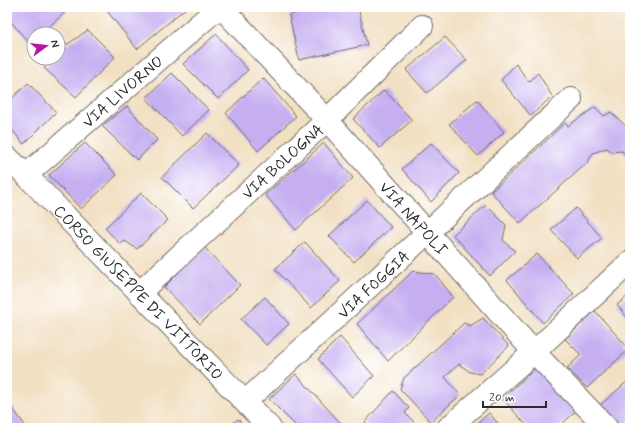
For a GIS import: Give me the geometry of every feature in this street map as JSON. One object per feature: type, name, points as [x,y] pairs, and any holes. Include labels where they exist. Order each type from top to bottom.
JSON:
[{"type":"street","name":"VIA NAPOLI","points":[[220,7],[327,120],[534,352],[607,428]]},
{"type":"street","name":"VIA LIVORNO","points":[[26,175],[220,7]]},
{"type":"street","name":"VIA BOLOGNA","points":[[139,292],[327,120],[422,26]]},
{"type":"street","name":"VIA FOGGIA","points":[[245,402],[571,99]]},
{"type":"street","name":"CORSO GIUSEPPE DI VITTORIO","points":[[7,158],[26,175],[270,428]]},
{"type":"street","points":[[448,428],[534,352],[630,262]]},
{"type":"building","points":[[7,7],[71,7],[50,26],[26,26],[26,39],[7,17]]},
{"type":"building","points":[[104,7],[187,7],[137,49]]},
{"type":"building","points":[[318,7],[358,7],[367,45],[299,60],[289,15]]},
{"type":"building","points":[[88,30],[115,57],[76,97],[44,68],[46,66],[66,66],[66,44],[68,44]]},
{"type":"building","points":[[216,34],[248,70],[218,99],[183,64]]},
{"type":"building","points":[[445,37],[467,60],[427,93],[406,70]]},
{"type":"building","points":[[7,57],[12,62],[7,67]]},
{"type":"building","points":[[516,64],[529,82],[538,73],[552,96],[531,116],[501,80]]},
{"type":"building","points":[[172,73],[209,110],[182,136],[146,98]]},
{"type":"building","points":[[263,78],[296,116],[258,151],[226,113]]},
{"type":"building","points":[[28,83],[56,112],[24,144],[7,124],[7,103]]},
{"type":"building","points":[[384,90],[412,120],[380,148],[353,119]]},
{"type":"building","points":[[477,100],[504,132],[478,156],[449,124]]},
{"type":"building","points":[[127,106],[157,140],[137,160],[102,126]]},
{"type":"building","points":[[595,107],[604,116],[611,112],[628,128],[630,128],[630,161],[622,151],[612,152],[607,148],[593,153],[588,162],[520,223],[491,192],[565,123],[568,126]]},
{"type":"building","points":[[207,133],[239,165],[193,208],[162,177]]},
{"type":"building","points":[[85,143],[117,175],[81,209],[49,175]]},
{"type":"building","points":[[324,143],[353,178],[296,230],[265,195]]},
{"type":"building","points":[[431,143],[459,173],[431,202],[402,169]]},
{"type":"building","points":[[141,193],[168,220],[137,249],[125,241],[120,244],[105,228]]},
{"type":"building","points":[[367,200],[391,227],[354,262],[329,236]]},
{"type":"building","points":[[486,205],[506,225],[503,240],[515,251],[490,276],[453,235]]},
{"type":"building","points":[[576,208],[602,238],[577,258],[551,230]]},
{"type":"building","points":[[305,242],[340,281],[311,308],[275,269]]},
{"type":"building","points":[[204,247],[240,285],[200,324],[164,287]]},
{"type":"building","points":[[537,254],[574,294],[543,323],[507,280]]},
{"type":"building","points":[[413,271],[435,274],[453,297],[388,361],[357,324]]},
{"type":"building","points":[[630,294],[630,321],[617,305]]},
{"type":"building","points":[[265,297],[289,324],[266,345],[241,319]]},
{"type":"building","points":[[595,311],[629,349],[587,388],[567,368],[581,355],[565,339]]},
{"type":"building","points":[[483,318],[509,346],[480,374],[470,372],[459,364],[445,377],[460,395],[431,422],[400,389],[404,378],[464,323],[470,326]]},
{"type":"building","points":[[340,337],[374,376],[352,397],[318,359]]},
{"type":"building","points":[[537,367],[576,411],[558,428],[529,428],[502,398]]},
{"type":"building","points":[[296,374],[345,428],[298,428],[269,399]]},
{"type":"building","points":[[630,379],[630,428],[621,428],[600,405]]},
{"type":"building","points":[[393,391],[409,408],[405,413],[419,427],[418,428],[371,428],[365,422]]},
{"type":"building","points":[[7,400],[26,427],[7,428]]},
{"type":"building","points":[[489,413],[502,428],[472,428]]},
{"type":"building","points":[[238,419],[247,428],[226,428]]}]
